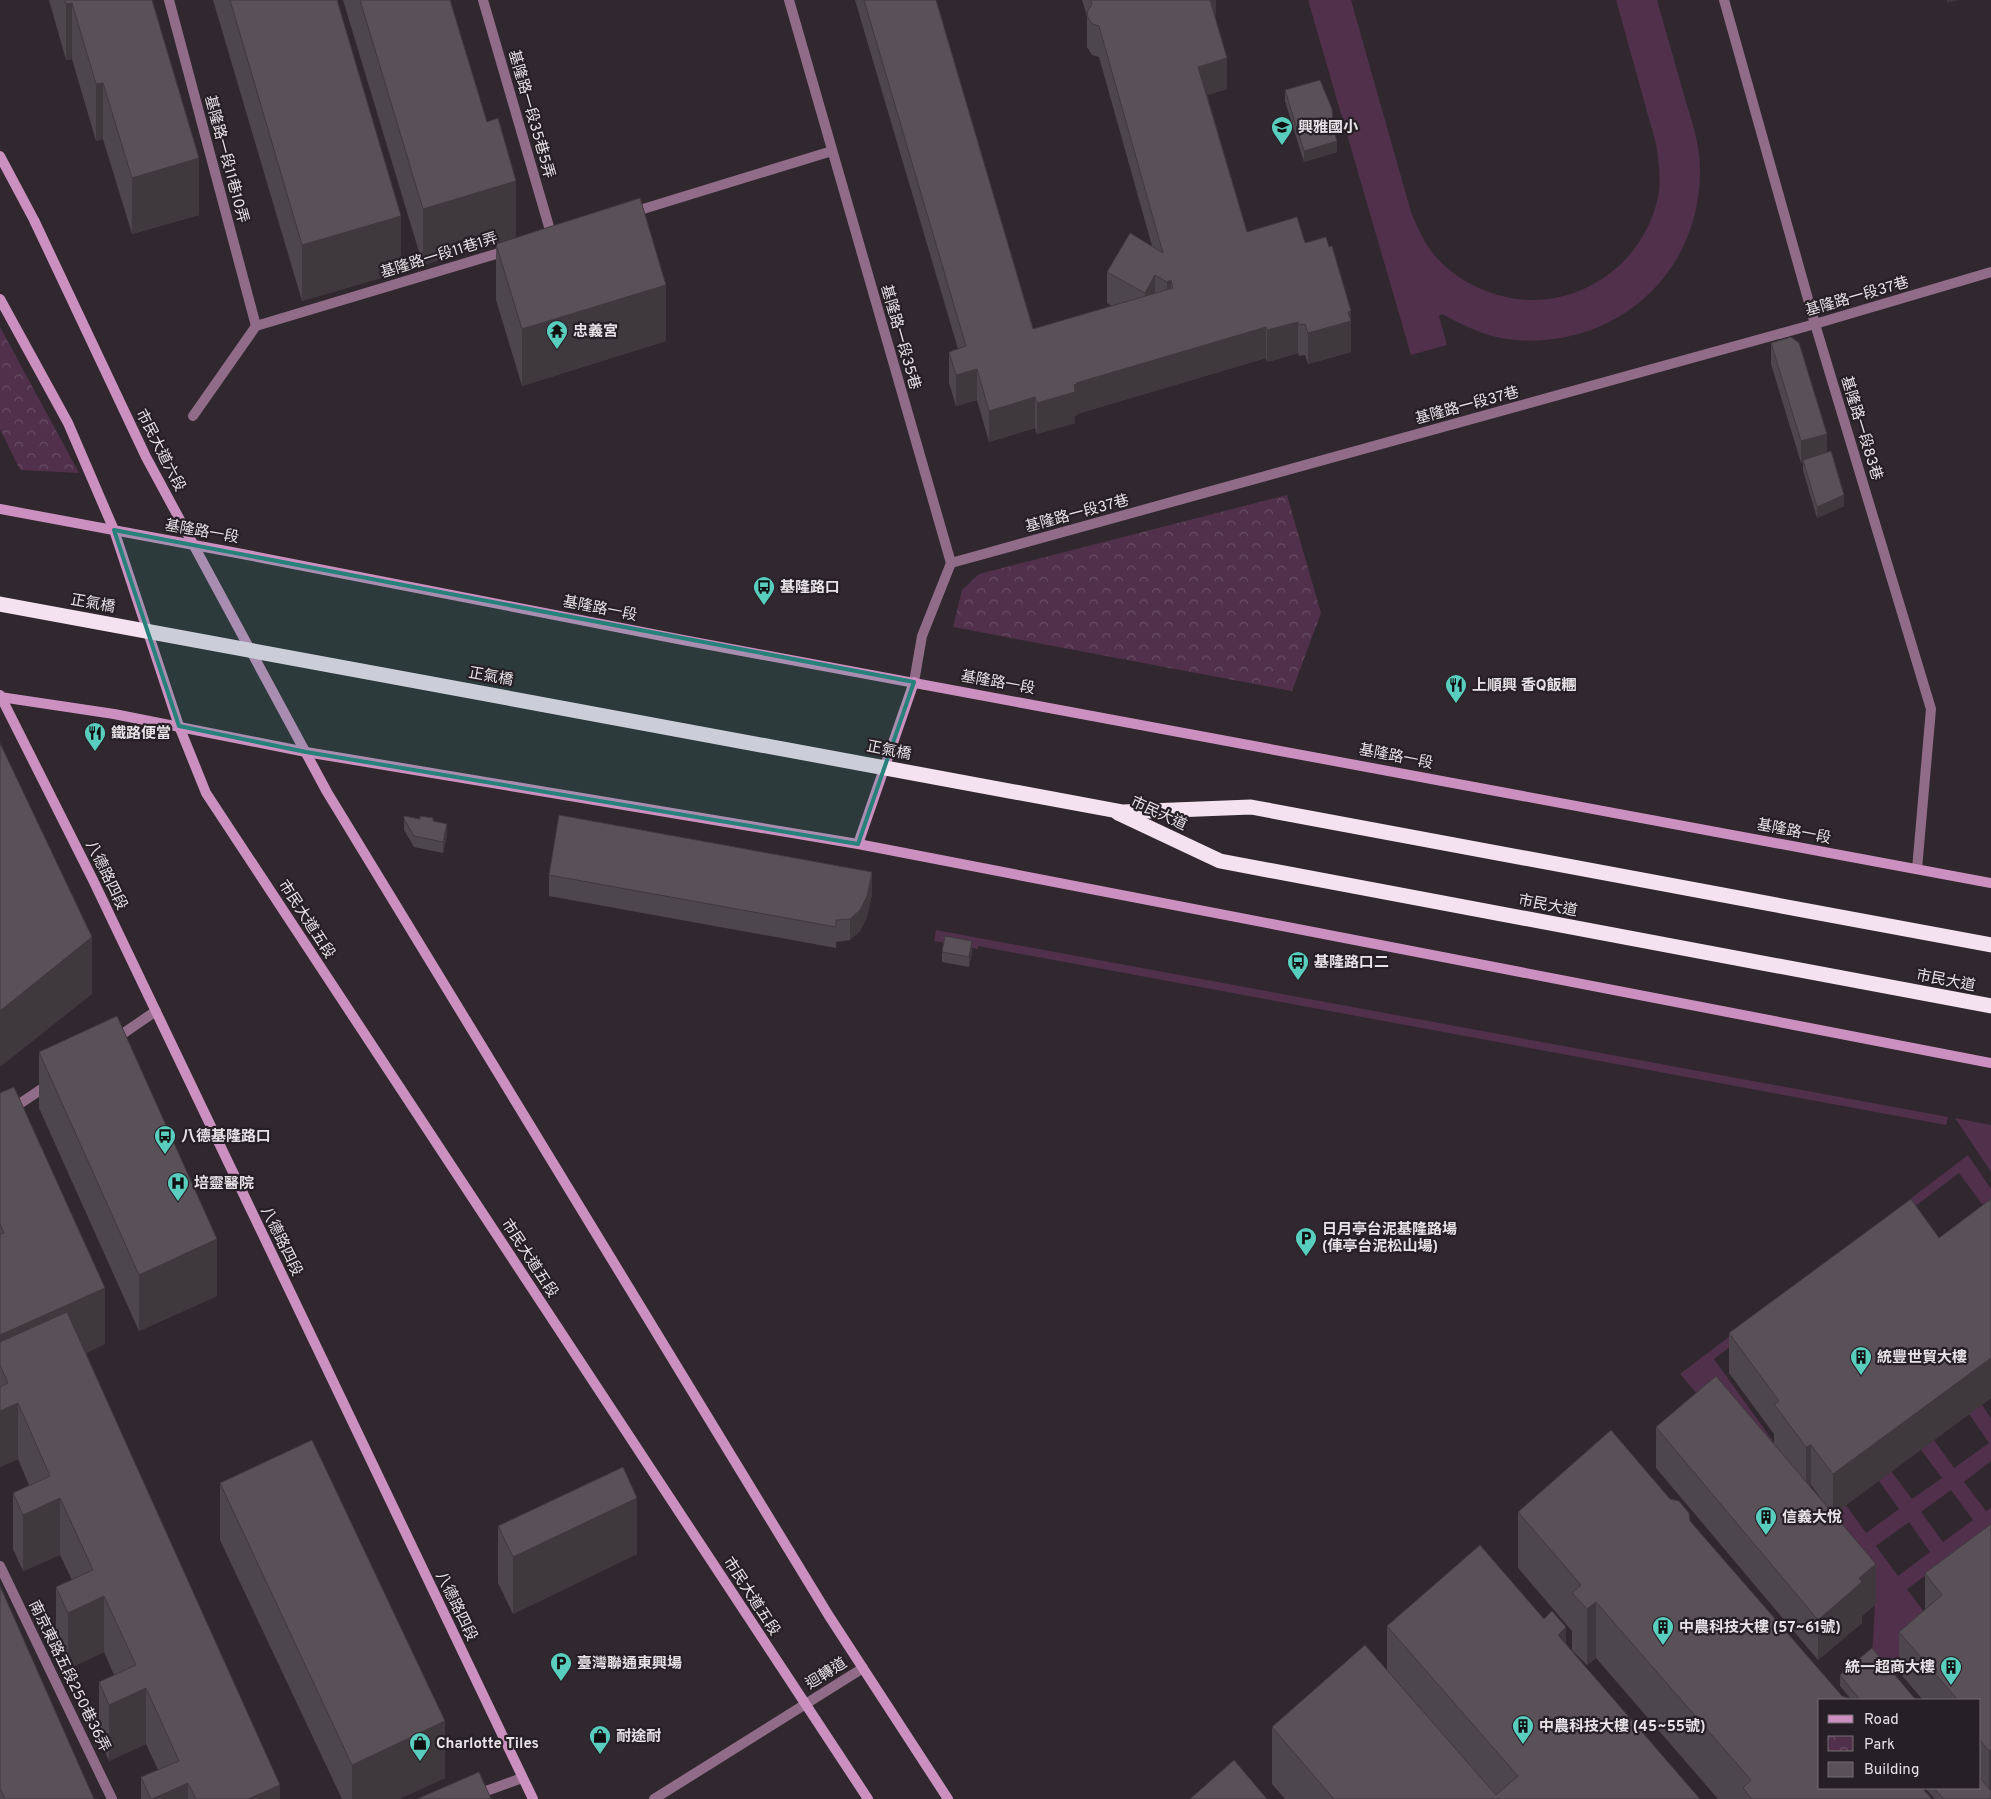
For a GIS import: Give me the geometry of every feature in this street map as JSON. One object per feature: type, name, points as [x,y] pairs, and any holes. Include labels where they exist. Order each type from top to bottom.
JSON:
[{"type":"highway","name":"正氣橋","points":[[0,604],[1107,808]]},
{"type":"highway","name":"正氣橋","points":[[0,604],[653,723],[1123,812]]},
{"type":"highway","points":[[1107,808],[1234,804],[1991,945]]},
{"type":"highway","name":"市民大道","points":[[1107,808],[1220,860],[1991,1004]]},
{"type":"highway","points":[[1123,812],[1251,808],[1991,945]]},
{"type":"highway","name":"市民大道","points":[[1123,812],[1235,863],[1991,1004]]},
{"type":"street","name":"基隆路一段11巷10弄","points":[[169,0],[256,326]]},
{"type":"street","name":"基隆路一段35巷5弄","points":[[483,0],[552,237]]},
{"type":"street","name":"基隆路一段35巷","points":[[789,0],[951,563]]},
{"type":"street","name":"基隆路一段83巷","points":[[1724,0],[1815,324],[1931,709],[1916,869]]},
{"type":"street","points":[[620,216],[832,151]]},
{"type":"street","name":"市民大道六段","points":[[0,156],[34,220],[146,457],[306,752]]},
{"type":"street","name":"基隆路一段11巷1弄","points":[[256,326],[523,246]]},
{"type":"street","name":"基隆路一段37巷","points":[[951,563],[1815,324],[1991,272]]},
{"type":"street","points":[[0,299],[68,423],[114,530],[178,726]]},
{"type":"street","points":[[193,416],[256,326]]},
{"type":"street","name":"基隆路一段","points":[[0,509],[194,544],[683,640],[1991,883]]},
{"type":"street","points":[[858,844],[914,682],[922,636],[951,563]]},
{"type":"street","points":[[0,696],[114,714],[306,752],[858,844],[1991,1063]]},
{"type":"street","name":"八德路四段","points":[[0,696],[93,880],[533,1799]]},
{"type":"street","name":"市民大道五段","points":[[178,726],[206,793],[868,1799]]},
{"type":"street","points":[[306,752],[363,851],[829,1616],[948,1799]]},
{"type":"street","points":[[107,1044],[156,1011]]},
{"type":"street","points":[[0,1117],[61,1075]]},
{"type":"street","name":"南京東路五段250巷36弄","points":[[0,1566],[112,1799]]},
{"type":"street","name":"迴轉道","points":[[654,1799],[863,1668]]},
{"type":"street","points":[[464,1799],[522,1778]]},
{"type":"highlighted area","points":[[114,530],[914,682],[858,844],[306,752],[179,726]]},
{"type":"green space","points":[[1308,0],[1351,0],[1411,212],[1429,248],[1450,271],[1465,281],[1498,295],[1525,300],[1551,299],[1576,292],[1599,281],[1620,265],[1637,246],[1650,223],[1659,191],[1656,144],[1616,0],[1657,0],[1695,131],[1700,169],[1698,200],[1691,229],[1679,255],[1662,279],[1642,300],[1618,317],[1591,330],[1561,338],[1531,341],[1501,338],[1463,325],[1442,314],[1439,316],[1447,345],[1411,355]]},
{"type":"green space","points":[[0,327],[79,473],[20,470],[0,429]]},
{"type":"green space","points":[[1287,495],[1321,613],[1292,691],[953,627],[962,590],[979,574]]},
{"type":"green space","points":[[936,930],[1948,1117],[1946,1125],[978,946],[978,949],[934,941]]},
{"type":"green space","points":[[1955,1118],[1991,1125],[1991,1172]]},
{"type":"green space","points":[[1968,1155],[1991,1189],[1991,1216],[1959,1173],[1714,1359],[1828,1518],[1846,1505],[1866,1533],[1899,1509],[1879,1481],[1891,1471],[1912,1499],[1942,1478],[1921,1450],[1934,1440],[1954,1468],[1989,1443],[1969,1414],[1982,1405],[1991,1418],[1991,1461],[1964,1482],[1986,1511],[1991,1508],[1991,1545],[1940,1565],[1907,1589],[1942,1636],[1887,1676],[1872,1658],[1875,1604],[1680,1374]],"holes":[[[1951,1490],[1973,1520],[1943,1542],[1921,1512]],[[1909,1522],[1930,1552],[1898,1576],[1876,1546]]]},
{"type":"building","points":[[65,0],[152,0],[199,158],[132,178],[103,83],[96,84],[72,3],[66,4]]},
{"type":"building","points":[[230,0],[337,0],[401,216],[302,245]]},
{"type":"building","points":[[360,0],[450,0],[487,122],[498,118],[516,181],[423,209]]},
{"type":"building","points":[[864,0],[936,0],[1033,329],[1173,288],[1171,280],[1167,282],[1155,275],[1145,293],[1107,272],[1130,233],[1163,253],[1099,26],[1092,24],[1087,16],[1092,4],[1091,0],[1210,0],[1227,58],[1198,67],[1247,232],[1297,217],[1305,243],[1326,237],[1329,247],[1332,246],[1351,311],[1348,312],[1351,321],[1308,333],[1305,324],[1299,325],[1298,322],[1267,330],[1266,327],[1076,383],[1074,385],[1075,392],[1037,403],[1035,397],[989,411],[977,369],[956,375],[949,352],[966,346]]},
{"type":"building","points":[[1320,80],[1332,109],[1334,132],[1337,141],[1304,151],[1285,90]]},
{"type":"building","points":[[640,198],[666,285],[522,329],[496,244]]},
{"type":"building","points":[[1791,337],[1799,343],[1827,434],[1801,441],[1771,343]]},
{"type":"building","points":[[1831,451],[1844,495],[1817,507],[1803,460]]},
{"type":"building","points":[[0,743],[92,937],[0,1011]]},
{"type":"building","points":[[559,815],[872,872],[867,896],[860,910],[850,919],[836,920],[836,927],[549,875]]},
{"type":"building","points":[[404,816],[420,819],[420,816],[433,818],[433,821],[447,824],[443,842],[414,836]]},
{"type":"building","points":[[945,936],[972,941],[969,957],[942,952]]},
{"type":"building","points":[[117,1016],[217,1239],[139,1275],[39,1052]]},
{"type":"building","points":[[14,1087],[105,1288],[0,1335],[0,1234],[4,1233],[0,1224],[0,1093]]},
{"type":"building","name":"統豐世貿大樓","points":[[1911,1199],[1939,1238],[1991,1199],[1991,1358],[1833,1474],[1811,1445],[1806,1447],[1774,1404],[1779,1401],[1729,1333]]},
{"type":"building","points":[[67,1312],[280,1785],[248,1799],[196,1799],[188,1783],[151,1799],[141,1777],[179,1761],[146,1688],[109,1705],[99,1682],[136,1665],[104,1596],[68,1613],[56,1587],[93,1570],[60,1498],[23,1515],[13,1493],[50,1476],[18,1403],[0,1411],[0,1387],[8,1383],[0,1365],[0,1342]]},
{"type":"building","points":[[1716,1376],[1876,1564],[1859,1578],[1862,1582],[1818,1620],[1656,1427]]},
{"type":"building","name":"中農科技大樓 (57~61號)","points":[[1611,1430],[1670,1499],[1679,1501],[1689,1513],[1690,1521],[1842,1696],[1850,1699],[1818,1699],[1818,1789],[1923,1789],[1932,1799],[1752,1799],[1743,1788],[1751,1780],[1596,1602],[1587,1609],[1572,1593],[1581,1585],[1518,1512]]},
{"type":"building","points":[[312,1440],[445,1721],[352,1765],[220,1483]]},
{"type":"building","points":[[623,1467],[637,1498],[513,1557],[498,1526]]},
{"type":"building","name":"統一超商大樓","points":[[1991,1524],[1991,1749],[1989,1751],[1981,1741],[1981,1699],[1957,1699],[1899,1632],[1942,1595],[1925,1573]]},
{"type":"building","points":[[1480,1545],[1544,1619],[1552,1611],[1566,1627],[1558,1635],[1700,1799],[1334,1799],[1272,1727],[1365,1645],[1496,1795],[1518,1776],[1387,1626]]},
{"type":"building","points":[[0,1586],[94,1799],[5,1799],[0,1788]]},
{"type":"building","points":[[1872,1648],[1915,1699],[1859,1699],[1840,1675]]},
{"type":"building","points":[[1234,1760],[1267,1799],[1190,1799]]},
{"type":"building","points":[[479,1772],[491,1799],[417,1799]]},
{"type":"building","points":[[1981,1779],[1991,1791],[1991,1799],[1944,1799],[1935,1789],[1981,1789]]},
{"type":"place","name":"興雅國小","points":[[1282,146]]},
{"type":"place","name":"忠義宮","points":[[557,350]]},
{"type":"place","name":"基隆路口","points":[[764,606]]},
{"type":"place","name":"上順興 香Q飯糰","points":[[1456,704]]},
{"type":"place","name":"鐵路便當","points":[[95,752]]},
{"type":"place","name":"基隆路口二","points":[[1298,981]]},
{"type":"place","name":"八德基隆路口","points":[[165,1155]]},
{"type":"place","name":"培靈醫院","points":[[178,1202]]},
{"type":"place","name":"日月亭台泥基隆路場 (俥亭台泥松山場)","points":[[1306,1257]]},
{"type":"place","name":"統豐世貿大樓","points":[[1861,1376]]},
{"type":"place","name":"信義大悅","points":[[1766,1536]]},
{"type":"place","name":"中農科技大樓 (57~61號)","points":[[1663,1646]]},
{"type":"place","name":"臺灣聯通東興場","points":[[561,1682]]},
{"type":"place","name":"統一超商大樓","points":[[1951,1686]]},
{"type":"place","name":"中農科技大樓 (45~55號)","points":[[1523,1745]]},
{"type":"place","name":"耐途耐","points":[[600,1755]]},
{"type":"place","name":"Charlotte Tiles","points":[[420,1762]]}]
